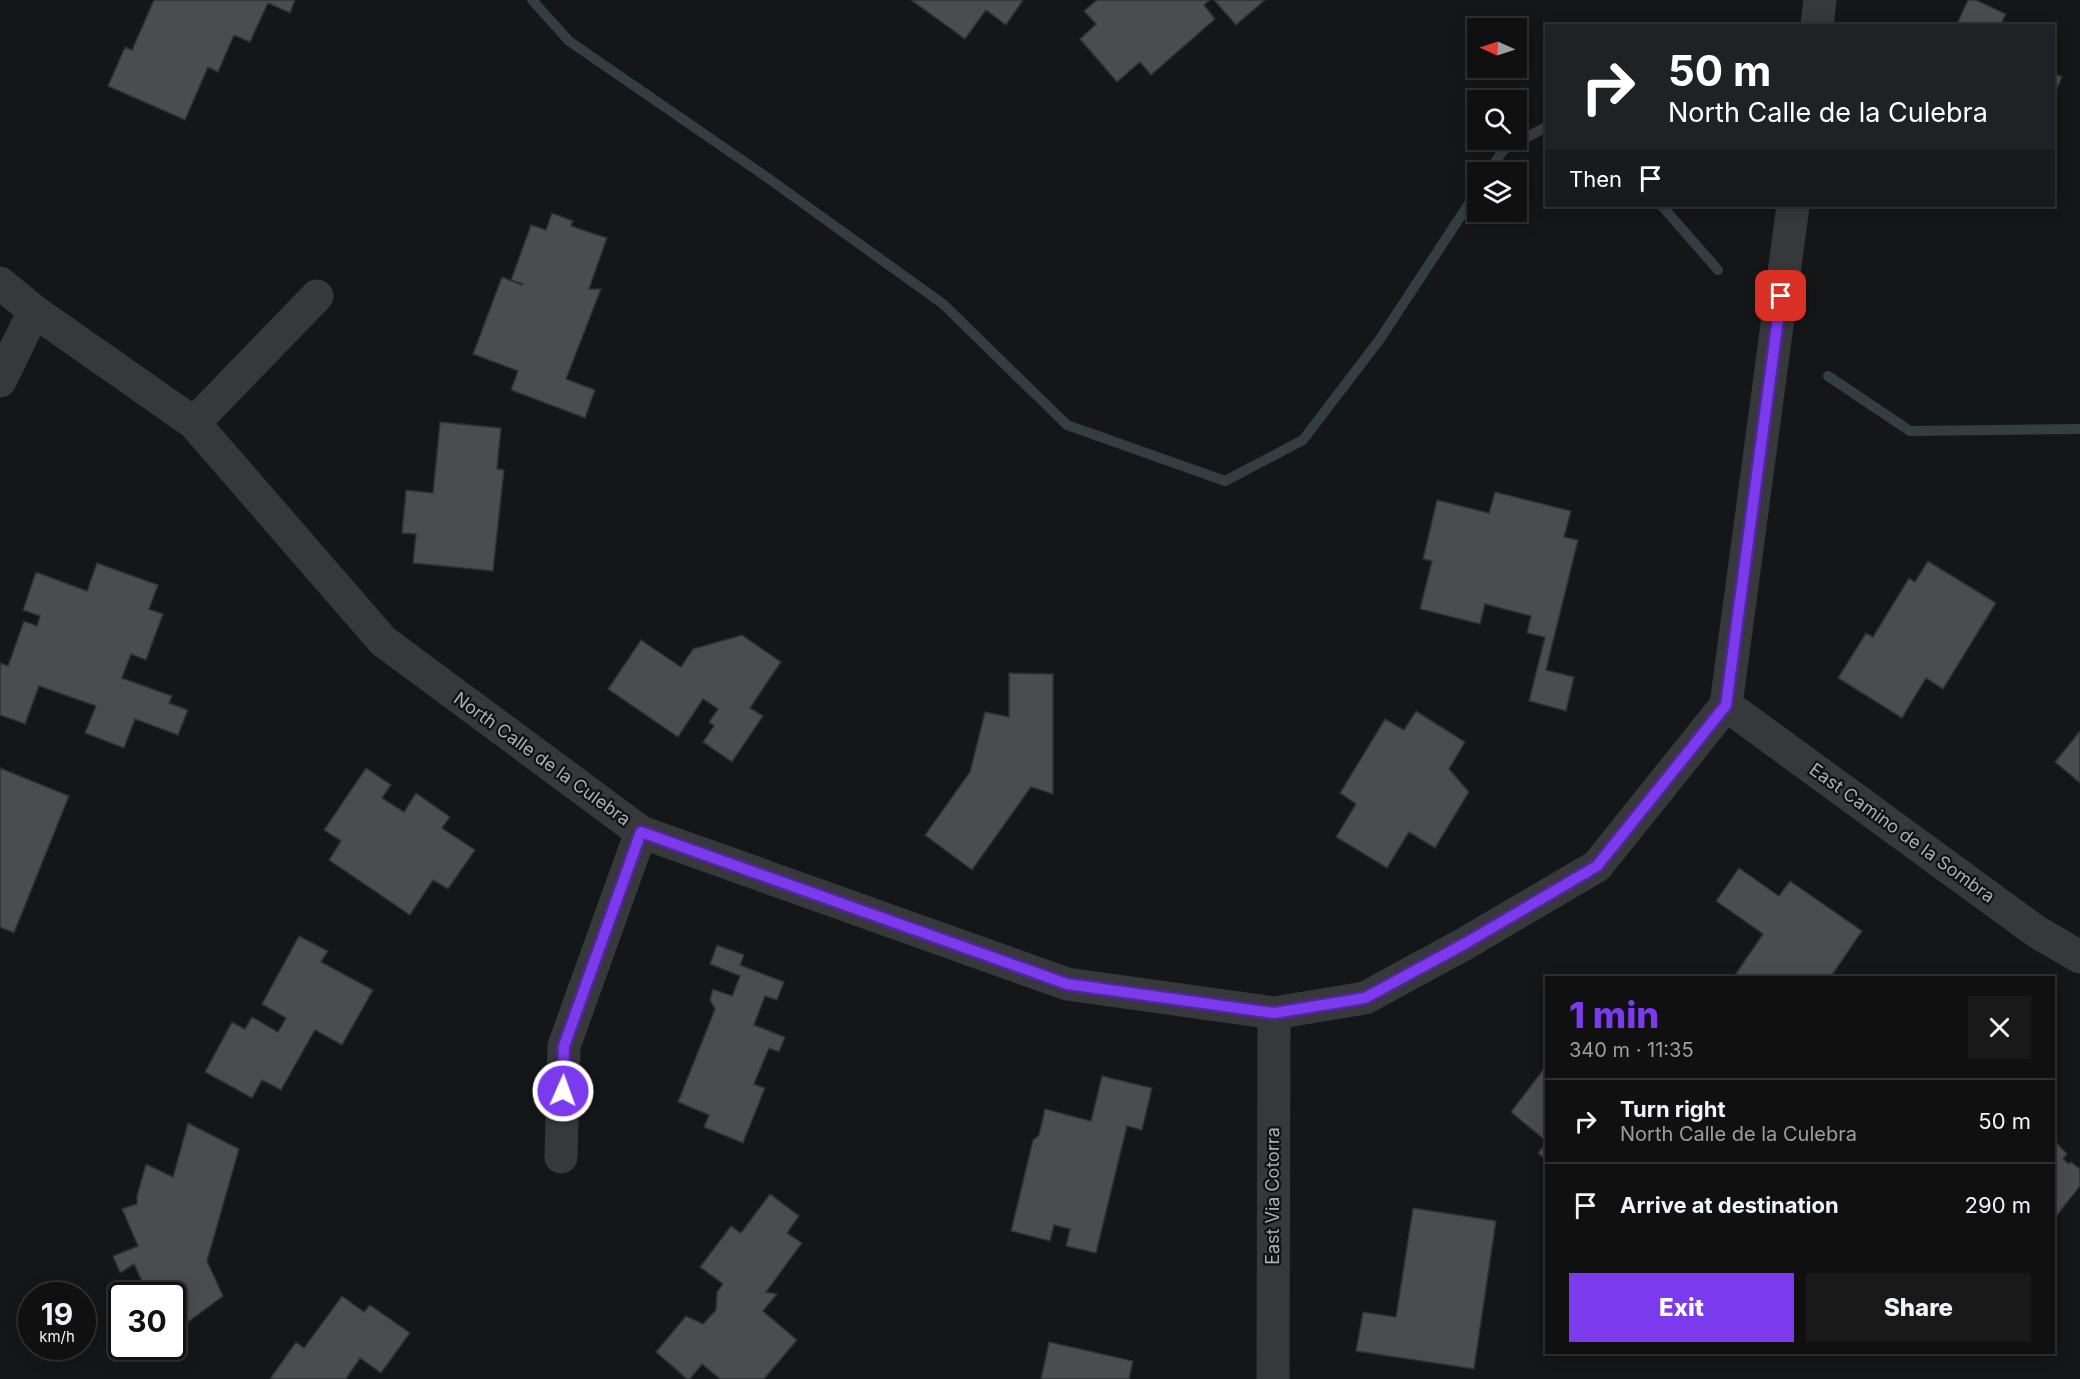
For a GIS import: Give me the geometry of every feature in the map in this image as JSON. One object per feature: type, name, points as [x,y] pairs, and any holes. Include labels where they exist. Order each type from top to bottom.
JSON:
[{"type":"street","points":[[1817,24],[1820,0]]},
{"type":"street","points":[[1726,705],[1793,207]]},
{"type":"street","name":"North Calle de la Culebra","points":[[0,283],[34,311],[194,423],[383,641],[641,832],[1067,984],[1274,1013],[1365,998],[1466,943],[1597,866],[1726,705]]},
{"type":"street","points":[[194,423],[317,296]]},
{"type":"street","points":[[0,381],[34,311]]},
{"type":"street","name":"East Camino de la Sombra","points":[[1726,705],[2037,932],[2080,957]]},
{"type":"street","points":[[561,1157],[564,1046],[641,832]]},
{"type":"street","name":"East Via Cotorra","points":[[1273,1379],[1274,1013]]},
{"type":"building","points":[[154,0],[295,0],[290,13],[268,3],[250,42],[234,35],[218,72],[208,67],[185,120],[108,86],[125,47],[132,50]]},
{"type":"building","points":[[911,0],[1023,0],[1006,25],[986,10],[965,39]]},
{"type":"building","points":[[1097,0],[1210,0],[1204,5],[1215,19],[1151,75],[1140,62],[1117,82],[1080,39],[1096,24],[1084,11]]},
{"type":"building","points":[[1214,0],[1265,0],[1236,25]]},
{"type":"building","points":[[1968,0],[1976,0],[2006,14],[2001,24],[1957,24]]},
{"type":"building","points":[[2055,74],[2062,77],[2055,93]]},
{"type":"building","points":[[552,213],[573,221],[571,226],[607,238],[589,289],[601,289],[566,379],[595,390],[585,418],[511,390],[518,371],[473,354],[502,277],[522,285],[523,284],[511,280],[531,225],[546,230]]},
{"type":"building","points":[[440,422],[501,428],[497,469],[504,470],[493,571],[413,563],[416,534],[402,533],[406,490],[433,493]]},
{"type":"building","points":[[1495,492],[1571,511],[1564,537],[1578,540],[1546,670],[1574,677],[1566,711],[1529,701],[1545,637],[1527,633],[1531,616],[1485,604],[1480,624],[1420,609],[1432,561],[1423,559],[1437,500],[1489,513]]},
{"type":"building","points":[[1928,561],[1996,603],[1943,689],[1926,678],[1902,718],[1838,678],[1866,633],[1873,637],[1909,578],[1915,582]]},
{"type":"building","points":[[97,563],[158,585],[149,609],[163,614],[146,660],[131,654],[122,678],[172,696],[169,703],[188,710],[178,735],[135,719],[124,748],[85,733],[96,706],[39,686],[25,724],[0,715],[0,663],[8,666],[24,621],[37,626],[40,616],[23,610],[36,572],[87,591]]},
{"type":"building","points":[[742,635],[781,662],[750,708],[763,716],[732,762],[703,742],[714,726],[709,722],[718,709],[703,699],[678,737],[608,689],[641,640],[681,667],[693,649]]},
{"type":"building","points":[[1009,673],[1053,674],[1053,794],[1031,787],[972,870],[925,835],[970,772],[985,712],[1009,717]]},
{"type":"building","points":[[1416,711],[1465,742],[1449,769],[1469,792],[1435,848],[1409,832],[1387,868],[1336,837],[1356,804],[1340,793],[1385,719],[1404,730]]},
{"type":"building","points":[[2080,731],[2080,783],[2055,762]]},
{"type":"building","points":[[0,768],[69,796],[14,933],[0,927]]},
{"type":"building","points":[[366,768],[391,785],[382,798],[404,812],[416,793],[450,817],[442,828],[475,850],[448,889],[433,880],[410,915],[329,860],[341,841],[324,830]]},
{"type":"building","points":[[1739,868],[1779,896],[1790,881],[1862,931],[1831,976],[1734,976],[1763,934],[1716,901]]},
{"type":"building","points":[[299,936],[328,951],[321,962],[373,990],[342,1045],[315,1030],[281,1090],[262,1080],[252,1098],[205,1072],[232,1022],[245,1029],[252,1017],[278,1032],[286,1018],[262,1004]]},
{"type":"building","points":[[717,945],[744,955],[740,965],[784,982],[777,1000],[765,996],[754,1025],[785,1037],[779,1052],[769,1048],[754,1084],[765,1088],[743,1143],[704,1127],[709,1115],[678,1102],[715,1009],[710,1000],[713,989],[732,996],[740,976],[710,964]]},
{"type":"building","points":[[1545,1067],[1545,1140],[1511,1112]]},
{"type":"building","points":[[1102,1076],[1152,1088],[1142,1130],[1127,1126],[1096,1253],[1066,1246],[1070,1229],[1054,1225],[1050,1241],[1011,1231],[1033,1140],[1039,1135],[1045,1109],[1091,1121]]},
{"type":"building","points":[[188,1123],[239,1149],[207,1261],[223,1296],[188,1322],[186,1282],[142,1282],[134,1264],[120,1273],[113,1256],[138,1246],[122,1209],[137,1204],[146,1164],[173,1177]]},
{"type":"building","points":[[2055,1141],[2067,1154],[2063,1159],[2080,1169],[2080,1186],[2055,1218]]},
{"type":"building","points":[[1545,1144],[1545,1159],[1538,1153]]},
{"type":"building","points":[[770,1194],[799,1216],[787,1233],[802,1243],[766,1292],[777,1294],[763,1311],[797,1340],[764,1379],[720,1379],[702,1364],[690,1379],[687,1379],[656,1352],[686,1316],[703,1324],[716,1310],[717,1292],[723,1284],[700,1267],[731,1226],[741,1233]]},
{"type":"building","points":[[1413,1208],[1496,1221],[1474,1369],[1356,1351],[1363,1312],[1396,1317]]},
{"type":"building","points":[[342,1296],[364,1312],[370,1305],[410,1333],[381,1373],[360,1358],[346,1379],[270,1379],[296,1342],[304,1348]]},
{"type":"building","points":[[1049,1342],[1133,1361],[1129,1379],[1041,1379]]},
{"type":"waterway","points":[[532,0],[569,41],[765,176],[943,304],[1067,425],[1225,481],[1303,440],[1380,339],[1467,207]]},
{"type":"waterway","points":[[1495,162],[1503,150],[1545,128]]},
{"type":"waterway","points":[[1663,207],[1718,270]]},
{"type":"waterway","points":[[1828,376],[1910,431],[2080,429]]},
{"type":"route","points":[[563,1091],[564,1046],[641,832],[1067,984],[1274,1013],[1365,998],[1466,943],[1597,866],[1726,705],[1781,296]]}]
